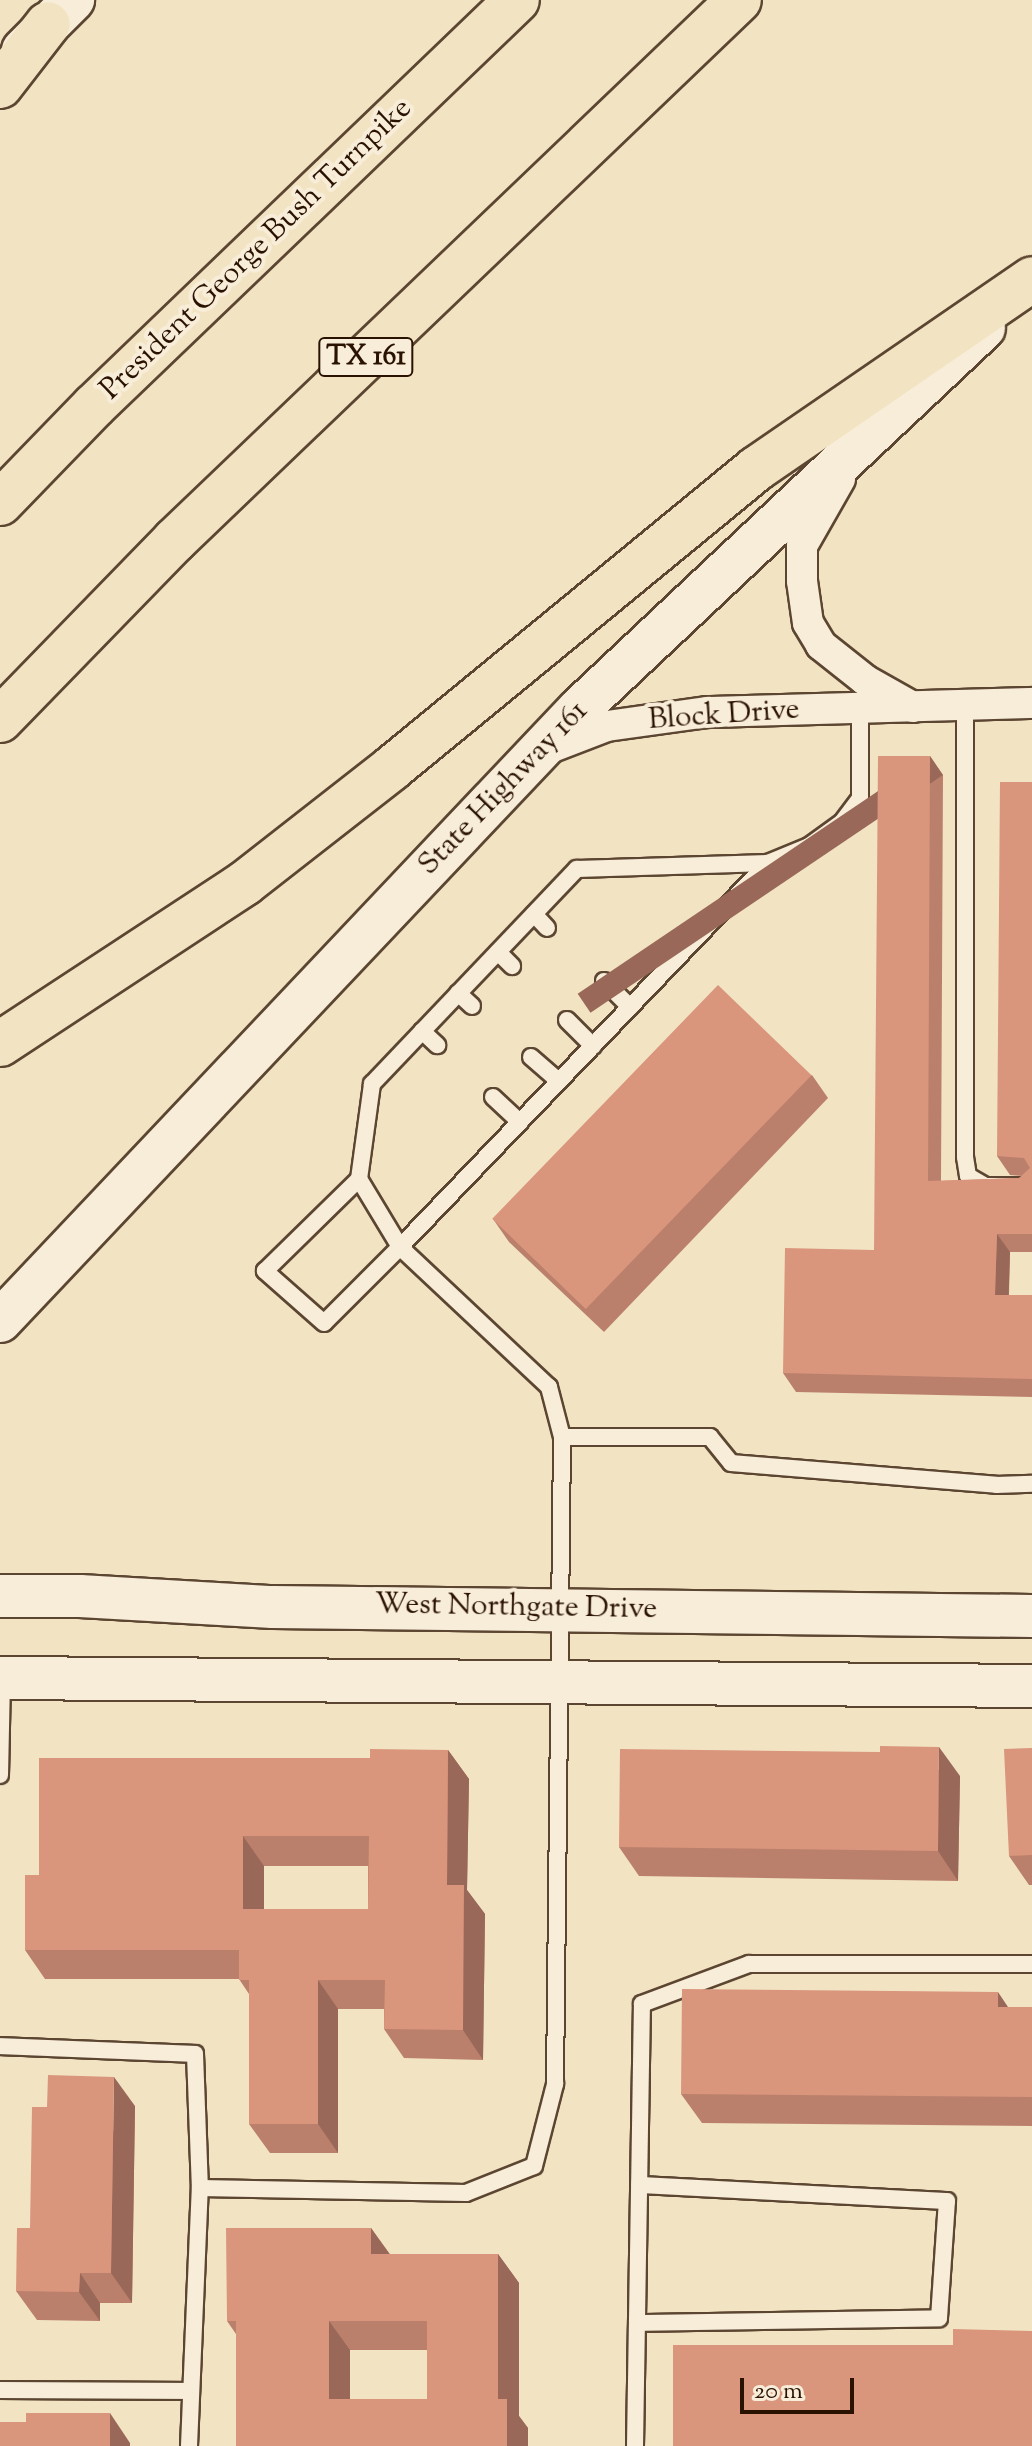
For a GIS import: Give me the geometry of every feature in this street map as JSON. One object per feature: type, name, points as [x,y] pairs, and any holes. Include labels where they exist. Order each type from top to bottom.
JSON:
[{"type":"highway","name":"President George Bush Turnpike","points":[[0,503],[94,406],[517,0]]},
{"type":"highway","name":"TX 161","points":[[0,720],[174,541],[739,0]]},
{"type":"highway","points":[[0,86],[61,12]]},
{"type":"highway","points":[[0,1044],[245,883],[392,768],[756,469],[1032,281]]},
{"type":"main road","points":[[0,74],[61,12]]},
{"type":"main road","name":"State Highway 161","points":[[0,1321],[538,753],[1032,281]]},
{"type":"main road","points":[[0,1571],[80,1596]]},
{"type":"main road","name":"West Northgate Drive","points":[[0,1596],[80,1596],[273,1607],[560,1608],[1032,1616]]},
{"type":"main road","points":[[1,1678],[1032,1686]]},
{"type":"street","points":[[861,444],[802,546],[802,581],[808,623],[821,645],[865,680],[915,708]]},
{"type":"street","name":"Block Drive","points":[[538,753],[622,724],[708,712],[1032,703]]},
{"type":"lane","points":[[965,706],[965,1157],[968,1176],[985,1186],[1032,1186]]},
{"type":"lane","points":[[768,863],[324,1323],[265,1271],[359,1179],[372,1084],[577,869],[768,863],[809,846],[842,822],[860,798],[860,708]]},
{"type":"lane","points":[[534,914],[547,928]]},
{"type":"lane","points":[[498,952],[512,966]]},
{"type":"lane","points":[[604,981],[630,1007]]},
{"type":"lane","points":[[458,993],[472,1006]]},
{"type":"lane","points":[[567,1020],[593,1046]]},
{"type":"lane","points":[[422,1031],[437,1045]]},
{"type":"lane","points":[[531,1057],[559,1081]]},
{"type":"lane","points":[[493,1097],[520,1122]]},
{"type":"lane","points":[[200,2188],[466,2193],[534,2166],[555,2084],[562,1437],[549,1387],[400,1247],[359,1179]]},
{"type":"lane","points":[[562,1437],[710,1437],[731,1463],[996,1485],[1032,1484]]},
{"type":"lane","points":[[0,1775],[1,1678]]},
{"type":"lane","points":[[635,2446],[642,2004],[749,1964],[1032,1964]]},
{"type":"lane","points":[[0,2046],[195,2054],[200,2188],[189,2446]]},
{"type":"lane","points":[[637,2323],[939,2318],[947,2201],[639,2185]]},
{"type":"lane","points":[[0,2390],[190,2391]]},
{"type":"building","points":[[878,756],[930,756],[928,1181],[1019,1178],[1030,1168],[1024,1158],[997,1156],[1000,782],[1032,782],[1032,1234],[997,1234],[995,1295],[1032,1295],[1032,1379],[783,1373],[785,1248],[874,1250]]},
{"type":"building","points":[[718,985],[812,1075],[586,1309],[492,1219]]},
{"type":"building","points":[[880,1746],[939,1747],[938,1851],[619,1847],[620,1749],[880,1752]]},
{"type":"building","points":[[1032,1748],[1032,1855],[1009,1856],[1004,1749]]},
{"type":"building","points":[[370,1749],[448,1750],[447,1885],[464,1885],[463,2030],[384,2029],[385,1980],[318,1980],[318,2124],[249,2124],[249,1980],[239,1980],[239,1950],[25,1950],[25,1875],[39,1875],[39,1758],[370,1758]],"holes":[[[243,1836],[369,1836],[368,1909],[243,1909]]]},
{"type":"building","points":[[682,1989],[998,1992],[998,2007],[1032,2007],[1032,2097],[681,2094]]},
{"type":"building","points":[[48,2075],[114,2077],[111,2273],[80,2273],[79,2292],[16,2291],[17,2228],[30,2228],[32,2107],[47,2107]]},
{"type":"building","points":[[226,2228],[371,2228],[371,2254],[498,2254],[498,2399],[507,2399],[507,2446],[236,2446],[236,2321],[227,2321]],"holes":[[[329,2321],[427,2321],[427,2399],[329,2399]]]},
{"type":"building","points":[[953,2329],[1032,2331],[1032,2446],[673,2446],[673,2345],[953,2345]]},
{"type":"building","points":[[26,2413],[110,2413],[110,2446],[0,2446],[0,2422],[26,2422]]}]
